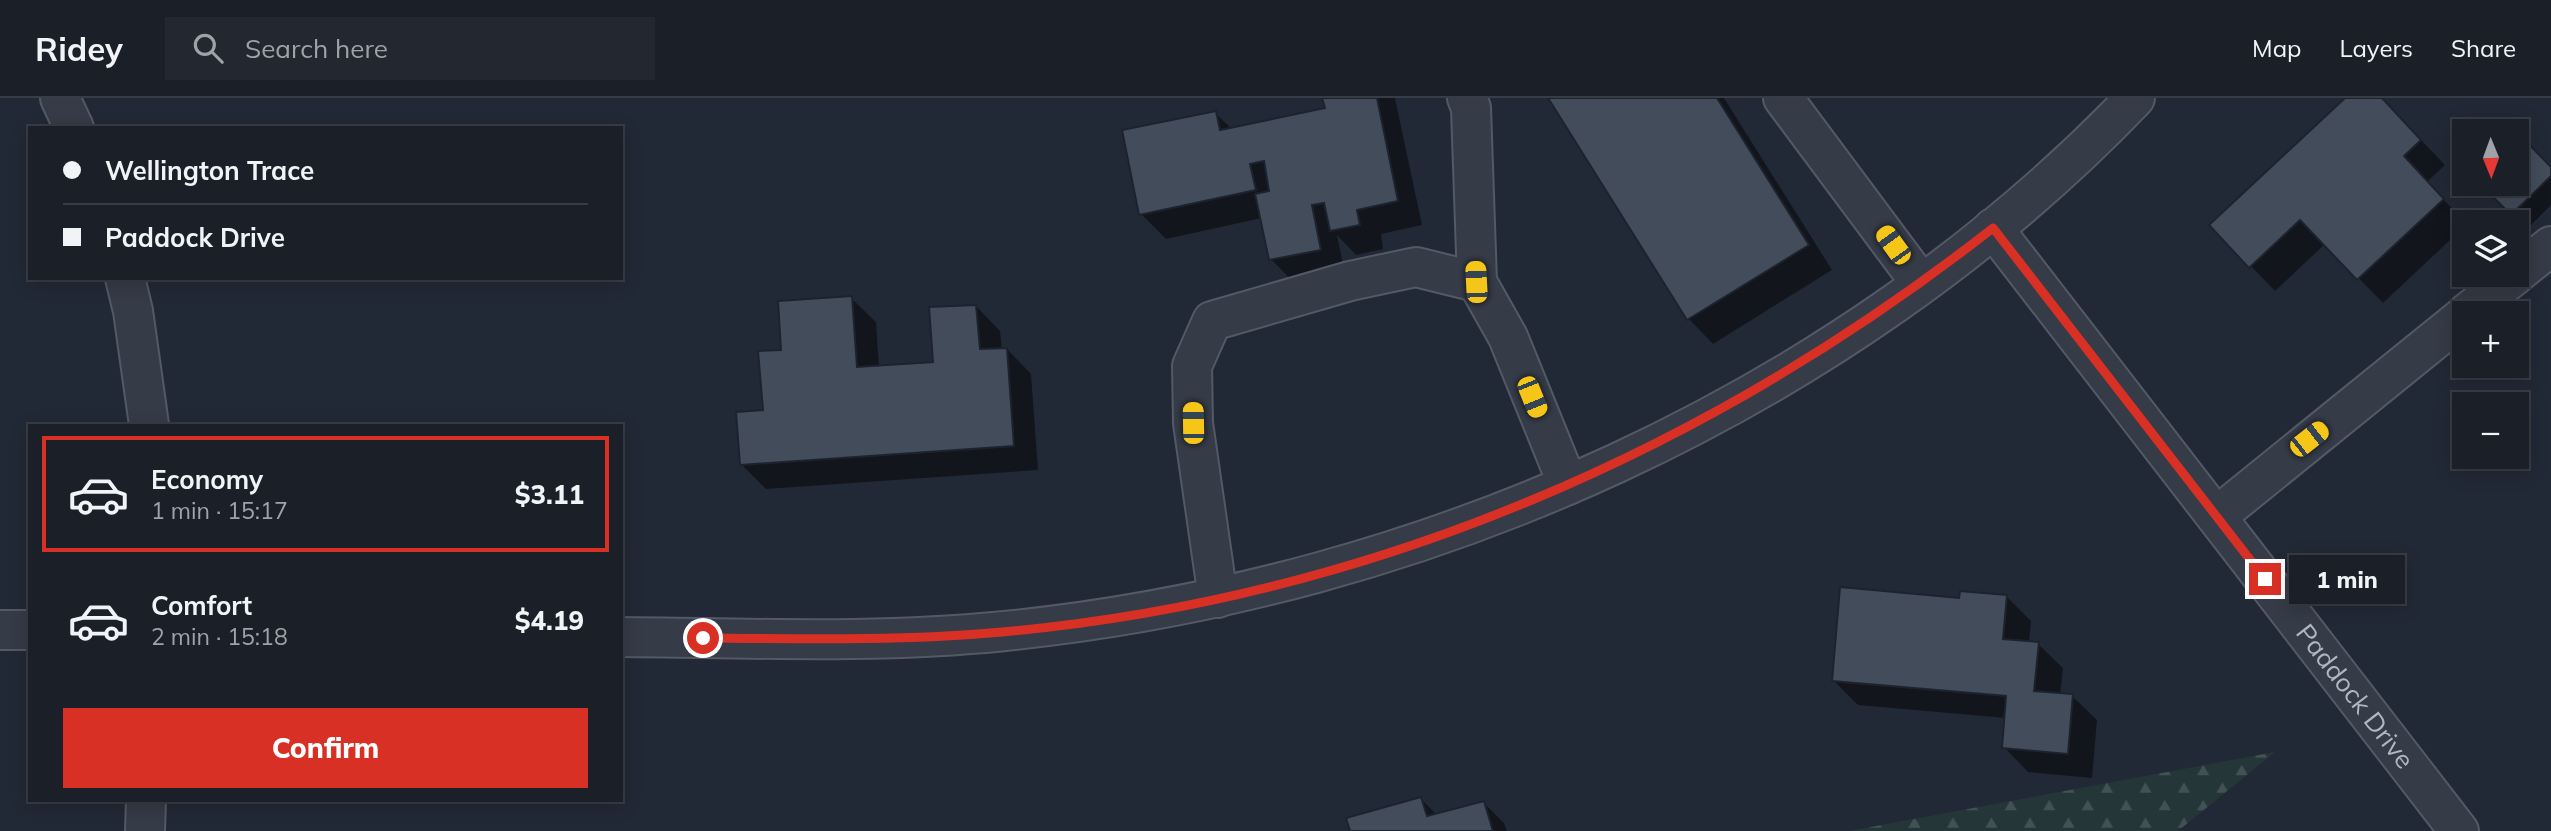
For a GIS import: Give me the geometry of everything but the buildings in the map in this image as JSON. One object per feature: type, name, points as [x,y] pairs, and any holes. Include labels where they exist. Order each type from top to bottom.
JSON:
[{"type":"street","points":[[60,98],[74,126]]},
{"type":"street","points":[[1467,98],[1471,108],[1476,282],[1508,337],[1568,485]]},
{"type":"street","points":[[1783,98],[1920,282]]},
{"type":"street","points":[[623,637],[873,639],[1002,632],[1130,615],[1218,598],[1381,556],[1503,513],[1622,462],[1736,402],[1846,335],[1993,228],[2135,98]]},
{"type":"street","name":"Paddock Drive","points":[[1993,228],[2459,831]]},
{"type":"street","points":[[2529,264],[2551,246]]},
{"type":"street","points":[[1218,598],[1193,423],[1192,366],[1212,321],[1350,281],[1416,267],[1476,282]]},
{"type":"street","points":[[125,280],[133,311],[149,424]]},
{"type":"street","points":[[2483,301],[2500,287]]},
{"type":"street","points":[[2217,516],[2288,455],[2452,326]]},
{"type":"street","points":[[0,630],[28,630]]},
{"type":"street","points":[[145,831],[146,802]]},
{"type":"green space","points":[[2275,752],[2178,831],[1849,831]]},
{"type":"route","points":[[703,638],[873,639],[1002,632],[1130,615],[1257,590],[1381,556],[1503,513],[1622,462],[1736,402],[1846,335],[1993,228],[2265,579]]}]
